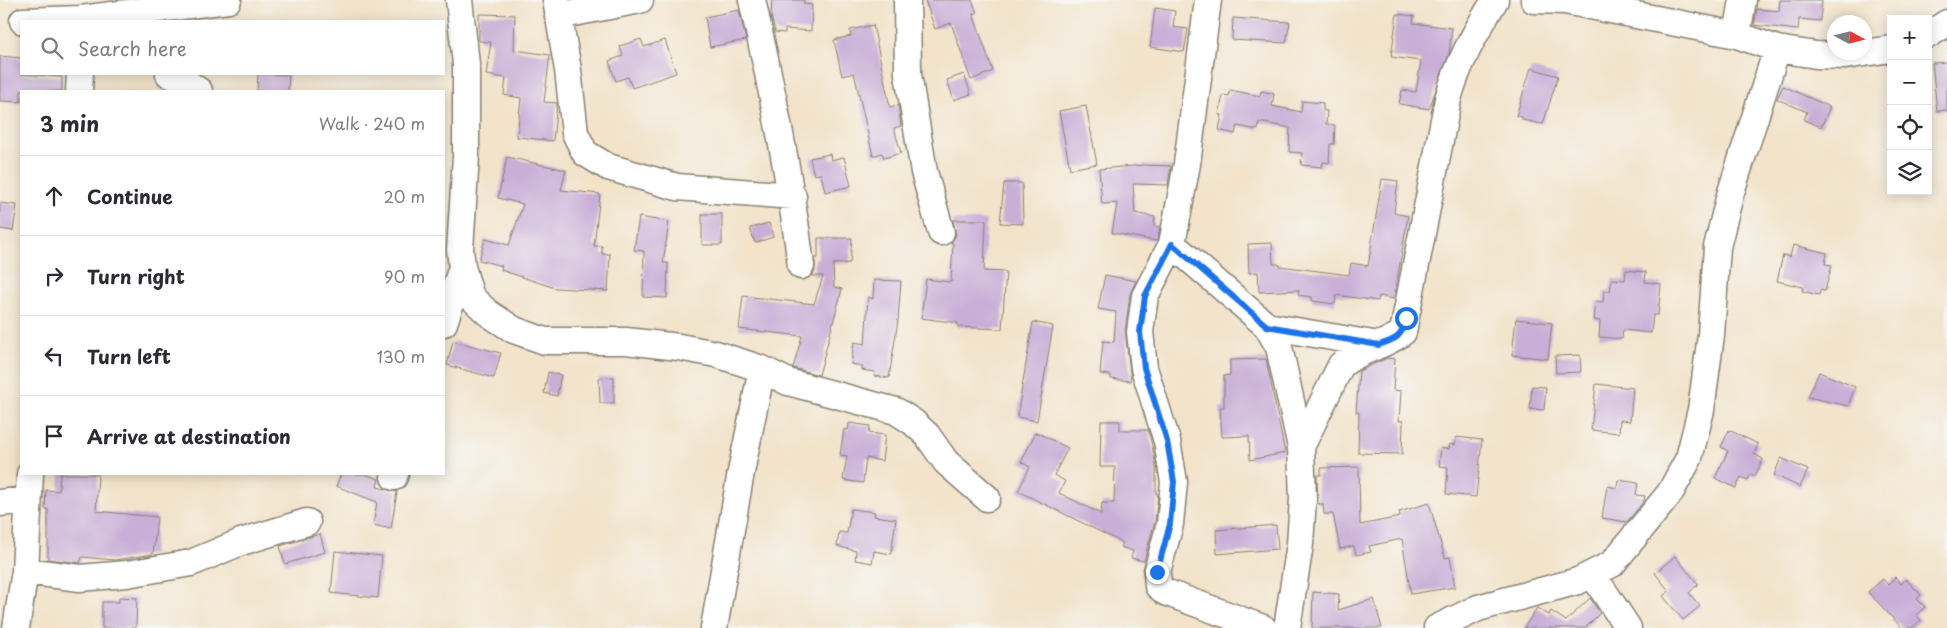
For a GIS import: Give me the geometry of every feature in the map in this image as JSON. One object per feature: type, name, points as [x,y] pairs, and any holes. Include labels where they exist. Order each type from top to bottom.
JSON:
[{"type":"street","points":[[81,20],[226,0]]},
{"type":"street","points":[[459,0],[466,64],[466,156],[460,250],[462,267],[471,297],[488,313],[514,330],[545,341],[626,341],[679,347],[716,354],[762,369],[788,382],[896,411],[913,422],[927,435],[946,462],[987,498]]},
{"type":"street","points":[[640,0],[557,8],[568,70],[575,133],[585,154],[608,167],[678,187],[793,196]]},
{"type":"street","points":[[752,0],[775,102],[793,196],[801,266]]},
{"type":"street","points":[[907,0],[908,74],[924,172],[941,232]]},
{"type":"street","points":[[1208,0],[1190,146],[1172,244],[1145,296],[1140,332],[1144,368],[1167,441],[1174,482],[1170,524],[1157,572],[1158,586],[1165,592],[1263,628]]},
{"type":"street","points":[[1300,447],[1341,365],[1352,355],[1394,340],[1403,332],[1448,99],[1455,73],[1465,50],[1495,0]]},
{"type":"street","points":[[1534,0],[1566,1],[1737,35],[1777,49],[1816,55],[1845,56],[1887,50]]},
{"type":"street","points":[[1737,35],[1743,0]]},
{"type":"street","points":[[0,22],[20,21]]},
{"type":"street","points":[[1932,32],[1947,23]]},
{"type":"street","points":[[1437,628],[1478,608],[1593,575],[1612,564],[1670,493],[1689,458],[1703,391],[1710,335],[1717,247],[1730,195],[1777,49]]},
{"type":"street","points":[[79,90],[80,75]]},
{"type":"street","points":[[171,75],[198,90]]},
{"type":"street","points":[[1172,244],[1267,326],[1279,347],[1300,447],[1303,499],[1300,544],[1287,628]]},
{"type":"street","points":[[445,321],[462,267]]},
{"type":"street","points":[[1267,326],[1379,345]]},
{"type":"street","points":[[714,628],[741,472],[762,369]]},
{"type":"street","points":[[16,628],[25,571],[27,500],[30,475]]},
{"type":"street","points":[[0,503],[27,500]]},
{"type":"street","points":[[25,571],[80,578],[127,574],[182,565],[241,542],[307,522]]},
{"type":"street","points":[[1593,575],[1628,628]]},
{"type":"building","points":[[772,0],[804,0],[804,4],[812,5],[811,31],[785,29],[785,33],[775,32],[771,16]]},
{"type":"building","points":[[925,0],[972,0],[977,13],[973,14],[993,71],[971,80],[951,23],[935,29]]},
{"type":"building","points":[[1780,0],[1822,0],[1820,21],[1799,19],[1798,30],[1754,25],[1757,9],[1779,11]]},
{"type":"building","points":[[1155,8],[1175,11],[1173,27],[1188,29],[1184,52],[1150,47]]},
{"type":"building","points":[[739,10],[746,40],[710,47],[705,17]]},
{"type":"building","points":[[479,14],[515,15],[514,50],[550,55],[544,102],[557,103],[553,141],[517,137],[521,98],[504,95],[506,78],[486,75],[491,42],[479,41]]},
{"type":"building","points":[[1397,14],[1414,16],[1413,23],[1452,28],[1449,54],[1429,109],[1399,104],[1402,90],[1416,92],[1421,61],[1391,57]]},
{"type":"building","points":[[1233,18],[1290,22],[1286,43],[1232,40]]},
{"type":"building","points":[[873,25],[890,107],[898,105],[901,126],[894,128],[901,153],[884,158],[882,153],[873,156],[854,73],[842,76],[834,40],[851,36],[850,30]]},
{"type":"building","points":[[641,39],[644,47],[665,40],[676,73],[632,88],[628,77],[616,81],[609,61],[623,56],[620,46]]},
{"type":"building","points":[[0,56],[20,58],[20,75],[62,77],[62,90],[20,90],[20,102],[0,101]]},
{"type":"building","points":[[1947,62],[1947,110],[1937,111],[1932,63]]},
{"type":"building","points":[[1531,68],[1558,76],[1543,124],[1522,120],[1522,117],[1516,116]]},
{"type":"building","points":[[964,74],[971,94],[954,100],[947,80]]},
{"type":"building","points":[[258,75],[289,75],[288,90],[257,90]]},
{"type":"building","points":[[1783,86],[1830,107],[1821,127],[1804,120],[1807,112],[1777,99]]},
{"type":"building","points":[[1230,90],[1260,96],[1261,91],[1274,94],[1272,106],[1301,112],[1302,101],[1323,103],[1323,110],[1327,111],[1326,124],[1335,125],[1334,144],[1330,144],[1329,163],[1323,162],[1322,167],[1301,165],[1302,153],[1289,152],[1290,128],[1259,122],[1258,130],[1237,126],[1235,134],[1219,130],[1222,115],[1219,115],[1223,95],[1229,96]]},
{"type":"building","points":[[1086,106],[1097,164],[1070,169],[1059,111]]},
{"type":"building","points":[[830,154],[831,160],[844,157],[851,186],[825,192],[821,174],[814,175],[810,158]]},
{"type":"building","points":[[507,157],[566,170],[561,190],[600,194],[594,246],[602,246],[602,254],[610,254],[608,291],[555,288],[501,270],[502,266],[479,260],[485,239],[509,245],[523,204],[498,198]]},
{"type":"building","points":[[1143,165],[1171,166],[1168,185],[1133,184],[1135,213],[1155,217],[1154,226],[1160,227],[1157,241],[1112,233],[1117,203],[1102,204],[1099,169]]},
{"type":"building","points":[[1382,179],[1398,181],[1394,213],[1408,216],[1394,299],[1379,296],[1378,301],[1336,295],[1335,304],[1312,301],[1312,297],[1298,295],[1299,290],[1259,292],[1258,272],[1249,273],[1248,244],[1272,243],[1273,264],[1279,264],[1280,266],[1349,275],[1351,263],[1368,266]]},
{"type":"building","points":[[1004,183],[1022,183],[1023,224],[1000,223]]},
{"type":"building","points":[[0,203],[17,205],[13,231],[0,229]]},
{"type":"building","points":[[702,214],[722,214],[722,245],[702,245]]},
{"type":"building","points":[[639,217],[669,222],[663,263],[668,263],[667,298],[643,297],[644,251],[634,250]]},
{"type":"building","points":[[953,220],[986,220],[984,271],[1006,272],[1002,329],[958,327],[958,323],[921,318],[926,279],[951,282],[953,243],[951,243],[956,235]]},
{"type":"building","points":[[769,223],[773,237],[755,243],[750,228]]},
{"type":"building","points":[[818,238],[852,238],[850,263],[833,264],[834,287],[842,289],[819,375],[793,368],[802,336],[739,329],[743,296],[814,304],[823,276],[812,276],[815,271],[815,258],[818,258]]},
{"type":"building","points":[[1793,245],[1827,253],[1825,264],[1832,265],[1825,291],[1820,290],[1819,295],[1802,291],[1803,287],[1777,281],[1783,255],[1790,257]]},
{"type":"building","points":[[1626,270],[1646,272],[1645,282],[1661,284],[1658,315],[1653,315],[1651,333],[1623,330],[1622,339],[1599,337],[1600,321],[1594,320],[1596,301],[1603,302],[1604,291],[1610,291],[1612,279],[1625,280]]},
{"type":"building","points":[[1105,275],[1136,281],[1130,294],[1125,330],[1131,381],[1111,379],[1111,375],[1100,374],[1103,341],[1114,342],[1116,312],[1098,309]]},
{"type":"building","points":[[874,280],[901,281],[898,320],[889,378],[874,376],[875,372],[862,370],[862,366],[851,364],[854,342],[865,344],[868,297],[873,299]]},
{"type":"building","points":[[1516,319],[1552,323],[1548,359],[1512,355]]},
{"type":"building","points":[[1033,322],[1053,326],[1037,421],[1017,417]]},
{"type":"building","points":[[453,341],[501,353],[494,378],[447,365]]},
{"type":"building","points":[[1580,355],[1581,372],[1556,373],[1555,356]]},
{"type":"building","points":[[1387,358],[1395,359],[1393,390],[1401,391],[1399,421],[1403,421],[1402,454],[1358,453],[1359,412],[1356,412],[1359,371]]},
{"type":"building","points":[[1266,359],[1285,453],[1250,460],[1249,436],[1222,437],[1220,407],[1224,407],[1224,376],[1230,375],[1230,360]]},
{"type":"building","points":[[548,372],[561,375],[557,396],[544,393]]},
{"type":"building","points":[[1819,372],[1855,387],[1848,406],[1808,397]]},
{"type":"building","points":[[614,377],[614,403],[600,403],[599,378]]},
{"type":"building","points":[[1596,384],[1633,388],[1630,421],[1620,420],[1619,433],[1591,430]]},
{"type":"building","points":[[1532,386],[1546,387],[1544,410],[1530,409]]},
{"type":"building","points":[[1101,421],[1120,421],[1120,430],[1148,430],[1156,467],[1156,494],[1158,494],[1155,521],[1144,561],[1131,558],[1133,551],[1121,547],[1123,543],[1018,491],[1030,467],[1021,462],[1036,432],[1068,448],[1054,475],[1065,481],[1059,493],[1101,514],[1102,503],[1114,503],[1115,467],[1100,467]]},
{"type":"building","points":[[849,423],[870,426],[869,433],[885,435],[882,461],[866,458],[863,483],[843,480],[847,456],[840,455],[844,429],[848,430]]},
{"type":"building","points":[[1729,430],[1758,444],[1754,454],[1763,459],[1755,476],[1751,474],[1748,480],[1741,477],[1736,488],[1715,478],[1728,451],[1721,447]]},
{"type":"building","points":[[1456,437],[1482,440],[1476,497],[1446,494],[1448,467],[1439,466],[1441,448],[1449,449],[1450,444],[1455,445]]},
{"type":"building","points":[[1781,458],[1808,470],[1800,487],[1774,475]]},
{"type":"building","points":[[1359,467],[1360,525],[1400,517],[1399,512],[1429,503],[1445,558],[1450,557],[1455,587],[1411,594],[1402,539],[1369,546],[1371,552],[1356,555],[1354,546],[1340,549],[1333,514],[1324,514],[1323,504],[1318,504],[1317,475],[1321,475],[1321,468]]},
{"type":"building","points":[[60,475],[98,475],[96,511],[157,517],[153,554],[115,560],[82,557],[80,563],[48,559],[48,509],[45,509],[46,490],[59,491]]},
{"type":"building","points":[[341,475],[368,475],[379,479],[377,487],[397,492],[391,529],[373,525],[377,502],[336,486]]},
{"type":"building","points":[[1618,480],[1638,483],[1636,495],[1645,496],[1644,501],[1627,522],[1602,518],[1607,486],[1617,488]]},
{"type":"building","points":[[851,509],[875,512],[874,516],[896,519],[891,554],[874,551],[872,563],[855,560],[856,551],[837,546],[839,532],[847,533]]},
{"type":"building","points":[[1276,525],[1278,549],[1217,554],[1216,530]]},
{"type":"building","points":[[320,534],[325,552],[285,564],[280,546]]},
{"type":"building","points":[[335,551],[382,556],[378,598],[331,593]]},
{"type":"building","points":[[1675,556],[1698,584],[1689,593],[1700,606],[1683,620],[1663,596],[1669,591],[1655,573]]},
{"type":"building","points":[[1895,577],[1901,584],[1906,579],[1921,595],[1917,599],[1925,607],[1916,615],[1921,620],[1912,628],[1902,628],[1868,592],[1883,579],[1888,585]]},
{"type":"building","points":[[1313,592],[1339,594],[1338,610],[1374,599],[1382,628],[1312,628]]},
{"type":"building","points":[[119,597],[137,598],[136,628],[102,628],[102,602],[119,602]]},
{"type":"building","points":[[1590,598],[1600,613],[1585,628],[1524,628],[1537,608],[1549,615],[1551,611],[1566,621]]},
{"type":"route","points":[[1157,572],[1170,524],[1174,482],[1167,441],[1144,368],[1140,332],[1145,296],[1172,244],[1252,311],[1267,326],[1379,345],[1394,340],[1403,332],[1406,318]]}]
